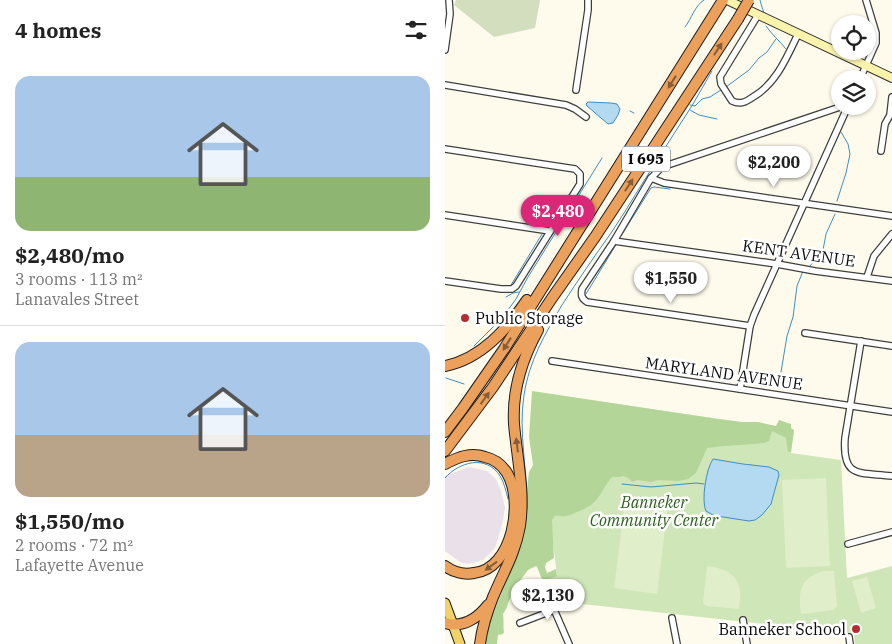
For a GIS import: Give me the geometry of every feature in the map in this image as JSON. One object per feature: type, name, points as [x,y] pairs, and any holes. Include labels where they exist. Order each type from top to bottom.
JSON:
[{"type":"highway","name":"I 695","points":[[445,432],[504,350],[723,0]]},
{"type":"highway","name":"I 695","points":[[445,451],[493,388],[595,237],[749,0]]},
{"type":"highway","points":[[445,366],[463,361],[477,353],[509,324],[589,214]]},
{"type":"highway","points":[[480,644],[482,629],[514,550],[521,518],[522,493],[514,411],[518,377],[534,337],[595,237]]},
{"type":"highway","points":[[445,464],[454,459],[472,455],[479,455],[495,461],[507,472],[513,490],[514,513],[513,525],[507,543],[494,565],[471,574],[455,571],[445,566]]},
{"type":"highway","points":[[449,624],[460,625],[473,619],[486,607],[494,596]]},
{"type":"main road","points":[[727,0],[892,78]]},
{"type":"main road","points":[[445,603],[449,624],[461,644]]},
{"type":"street","points":[[445,50],[450,14],[449,0]]},
{"type":"street","points":[[576,90],[588,0]]},
{"type":"street","points":[[864,70],[875,48],[877,38],[866,0]]},
{"type":"street","points":[[758,15],[720,77],[721,84],[731,101],[744,102],[766,88],[780,70],[798,34]]},
{"type":"street","points":[[445,85],[566,105],[585,117]]},
{"type":"street","points":[[881,150],[885,124],[890,115],[892,97]]},
{"type":"street","points":[[750,326],[587,302],[581,296],[582,289],[651,178],[662,167],[831,110]]},
{"type":"street","points":[[740,389],[750,326],[757,307],[844,115]]},
{"type":"street","points":[[445,149],[575,169],[581,174],[580,184],[516,286],[511,289],[501,289],[445,281]]},
{"type":"street","points":[[651,178],[664,183],[892,216]]},
{"type":"street","points":[[445,215],[550,231]]},
{"type":"street","points":[[867,277],[874,256],[892,234]]},
{"type":"street","name":"KENT AVENUE","points":[[614,240],[892,281]]},
{"type":"street","points":[[805,333],[892,346]]},
{"type":"street","points":[[861,341],[849,405],[844,447],[846,462],[851,469],[857,472],[892,476]]},
{"type":"street","name":"MARYLAND AVENUE","points":[[552,361],[892,412]]},
{"type":"street","points":[[848,544],[892,532]]},
{"type":"street","points":[[546,591],[569,644]]},
{"type":"street","points":[[520,623],[554,610]]},
{"type":"street","points":[[672,618],[677,644]]},
{"type":"street","points":[[743,620],[747,644]]},
{"type":"street","points":[[849,637],[850,644]]},
{"type":"shaded area","points":[[469,467],[487,471],[496,479],[505,508],[495,548],[483,560],[468,564],[460,562],[445,551],[445,476]]},
{"type":"green space","points":[[456,0],[540,0],[535,28],[494,37],[454,5]]},
{"type":"green space","points":[[532,391],[776,426],[779,420],[791,424],[791,428],[794,430],[791,452],[788,452],[786,438],[772,431],[769,441],[764,443],[707,448],[696,473],[688,479],[651,482],[638,480],[632,482],[623,476],[612,477],[591,505],[569,516],[555,516],[552,520],[554,558],[546,563],[545,567],[547,573],[556,569],[557,576],[546,580],[547,585],[544,584],[536,566],[528,570],[516,586],[503,614],[503,634],[498,635],[497,644],[484,644],[490,621],[520,545],[529,472],[533,465],[529,437]]},
{"type":"green space","name":"Banneker Community Center","points":[[535,392],[794,430],[791,453],[841,460],[847,578],[892,566],[892,644],[855,644],[854,634],[555,601],[546,580],[557,575]]},
{"type":"green space","points":[[826,478],[830,566],[786,568],[782,480]]},
{"type":"green space","points":[[625,501],[668,506],[657,594],[614,588]]},
{"type":"green space","points":[[707,566],[725,570],[735,578],[740,591],[739,609],[706,606],[703,603]]},
{"type":"green space","points":[[823,571],[834,571],[837,606],[834,610],[801,614],[800,593],[802,587],[809,578]]},
{"type":"green space","points":[[867,577],[876,608],[861,613],[852,581]]},
{"type":"water","points":[[588,102],[617,104],[620,109],[613,123],[608,124],[587,106]]},
{"type":"water","points":[[713,459],[769,467],[778,471],[779,475],[771,504],[762,515],[755,520],[749,521],[713,515],[706,511],[704,500],[705,485],[708,470]]},
{"type":"waterway","points":[[685,27],[698,5],[704,0]]},
{"type":"waterway","points":[[760,0],[764,13]]},
{"type":"waterway","points":[[766,26],[786,49]]},
{"type":"waterway","points":[[726,87],[749,70],[767,52],[776,39]]},
{"type":"waterway","points":[[663,151],[712,71]]},
{"type":"waterway","points":[[690,105],[695,106],[702,99],[710,97],[721,90]]},
{"type":"waterway","points":[[690,110],[699,115],[717,119]]},
{"type":"waterway","points":[[630,111],[634,113]]},
{"type":"waterway","points":[[837,201],[850,154],[848,144],[841,132]]},
{"type":"waterway","points":[[527,509],[522,409],[526,383],[534,359],[562,305],[660,156]]},
{"type":"waterway","points":[[474,346],[502,318],[516,299],[602,158]]},
{"type":"waterway","points":[[621,236],[651,188],[670,189]]},
{"type":"waterway","points":[[548,225],[566,197]]},
{"type":"waterway","points":[[809,267],[823,250],[826,234],[835,214]]},
{"type":"waterway","points":[[511,285],[542,234]]},
{"type":"waterway","points":[[586,294],[617,243]]},
{"type":"waterway","points":[[781,372],[787,336],[793,317],[797,286],[803,271]]},
{"type":"waterway","points":[[506,297],[519,292]]},
{"type":"waterway","points":[[446,378],[464,384]]},
{"type":"waterway","points":[[445,478],[451,472],[465,465],[473,463],[487,465],[500,476],[508,499]]},
{"type":"waterway","points":[[622,484],[651,487],[704,484]]},
{"type":"place","name":"Public Storage","points":[[465,318]]},
{"type":"place","name":"Banneker School","points":[[856,629]]}]
